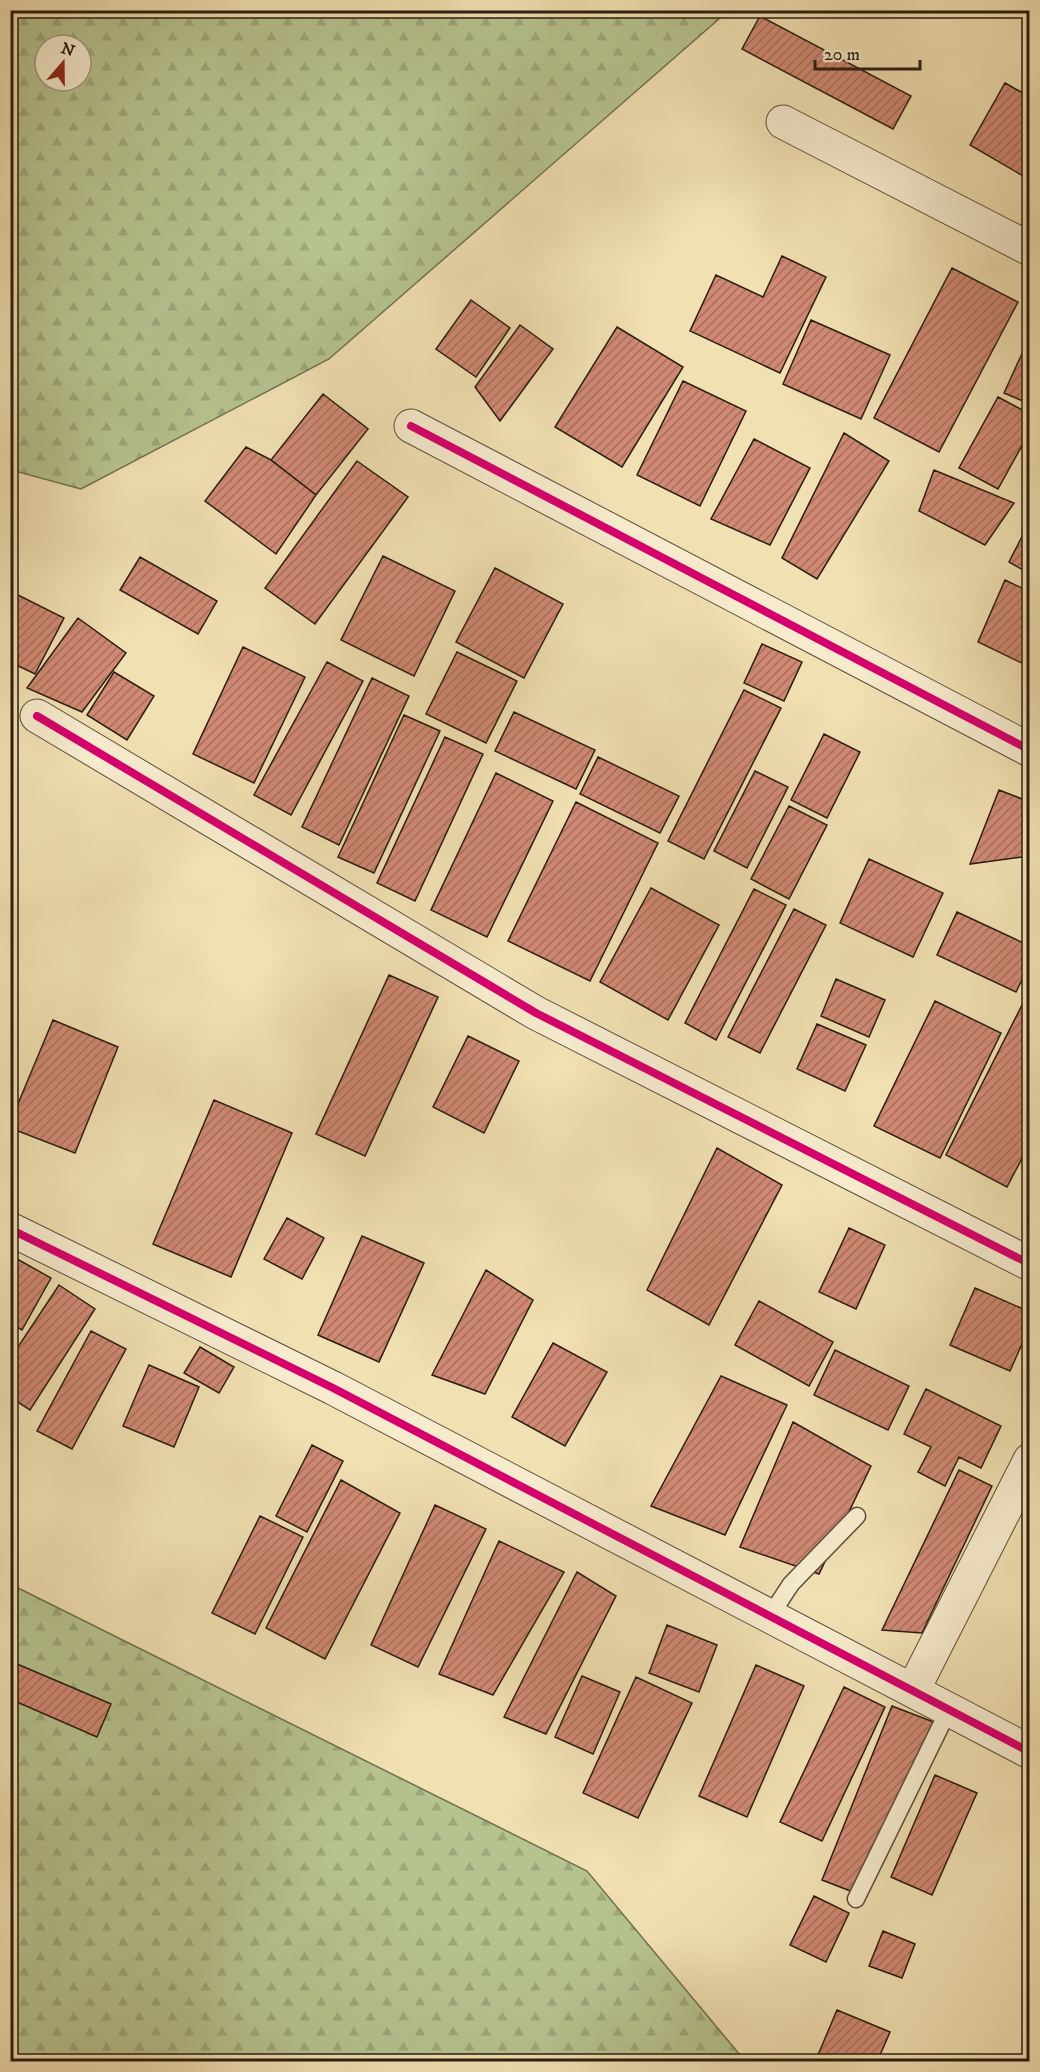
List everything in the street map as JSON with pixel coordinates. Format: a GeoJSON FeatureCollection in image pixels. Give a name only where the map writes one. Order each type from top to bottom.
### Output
{"type":"FeatureCollection","features":[{"type":"Feature","properties":{"kind":"street"},"geometry":{"type":"LineString","coordinates":[[783,122],[1029,249]]}},
{"type":"Feature","properties":{"kind":"street"},"geometry":{"type":"LineString","coordinates":[[411,426],[1029,750]]}},
{"type":"Feature","properties":{"kind":"street"},"geometry":{"type":"LineString","coordinates":[[37,716],[536,1013],[1029,1264]]}},
{"type":"Feature","properties":{"kind":"street"},"geometry":{"type":"LineString","coordinates":[[10,1229],[333,1388],[1029,1752]]}},
{"type":"Feature","properties":{"kind":"street"},"geometry":{"type":"LineString","coordinates":[[913,1690],[1029,1460]]}},
{"type":"Feature","properties":{"kind":"lane"},"geometry":{"type":"LineString","coordinates":[[770,1616],[791,1584],[857,1516]]}},
{"type":"Feature","properties":{"kind":"lane"},"geometry":{"type":"LineString","coordinates":[[856,1899],[949,1709]]}},
{"type":"Feature","properties":{"kind":"green space"},"geometry":{"type":"Polygon","coordinates":[[[11,10],[728,11],[329,359],[81,489],[11,470],[11,10]]]}},
{"type":"Feature","properties":{"kind":"green space"},"geometry":{"type":"Polygon","coordinates":[[[10,1584],[587,1871],[745,2061],[11,2061],[10,1584]]]}},
{"type":"Feature","properties":{"kind":"building"},"geometry":{"type":"Polygon","coordinates":[[[760,16],[911,96],[893,129],[742,49],[760,16]]]}},
{"type":"Feature","properties":{"kind":"building"},"geometry":{"type":"Polygon","coordinates":[[[1005,83],[1030,97],[1030,180],[970,145],[1005,83]]]}},
{"type":"Feature","properties":{"kind":"building"},"geometry":{"type":"Polygon","coordinates":[[[782,256],[826,277],[780,373],[690,331],[716,275],[763,297],[782,256]]]}},
{"type":"Feature","properties":{"kind":"building"},"geometry":{"type":"Polygon","coordinates":[[[952,268],[1018,302],[939,452],[874,418],[952,268]]]}},
{"type":"Feature","properties":{"kind":"building"},"geometry":{"type":"Polygon","coordinates":[[[471,300],[510,328],[476,377],[436,349],[471,300]]]}},
{"type":"Feature","properties":{"kind":"building"},"geometry":{"type":"Polygon","coordinates":[[[811,320],[890,355],[861,419],[783,384],[811,320]]]}},
{"type":"Feature","properties":{"kind":"building"},"geometry":{"type":"Polygon","coordinates":[[[520,325],[553,349],[500,421],[475,387],[520,325]]]}},
{"type":"Feature","properties":{"kind":"building"},"geometry":{"type":"Polygon","coordinates":[[[617,327],[683,367],[622,467],[555,427],[617,327]]]}},
{"type":"Feature","properties":{"kind":"building"},"geometry":{"type":"Polygon","coordinates":[[[1030,336],[1030,404],[1004,393],[1030,336]]]}},
{"type":"Feature","properties":{"kind":"building"},"geometry":{"type":"Polygon","coordinates":[[[683,381],[746,411],[700,506],[637,475],[683,381]]]}},
{"type":"Feature","properties":{"kind":"building"},"geometry":{"type":"Polygon","coordinates":[[[323,394],[368,429],[316,495],[271,460],[323,394]]]}},
{"type":"Feature","properties":{"kind":"building"},"geometry":{"type":"Polygon","coordinates":[[[998,397],[1030,414],[1030,431],[998,489],[959,468],[998,397]]]}},
{"type":"Feature","properties":{"kind":"building"},"geometry":{"type":"Polygon","coordinates":[[[844,433],[889,461],[817,579],[782,558],[844,433]]]}},
{"type":"Feature","properties":{"kind":"building"},"geometry":{"type":"Polygon","coordinates":[[[754,439],[810,468],[770,545],[711,519],[754,439]]]}},
{"type":"Feature","properties":{"kind":"building"},"geometry":{"type":"Polygon","coordinates":[[[246,447],[271,460],[316,495],[276,554],[205,501],[246,447]]]}},
{"type":"Feature","properties":{"kind":"building"},"geometry":{"type":"Polygon","coordinates":[[[357,461],[408,497],[315,624],[265,588],[357,461]]]}},
{"type":"Feature","properties":{"kind":"building"},"geometry":{"type":"Polygon","coordinates":[[[934,470],[1014,503],[985,545],[919,511],[934,470]]]}},
{"type":"Feature","properties":{"kind":"building"},"geometry":{"type":"Polygon","coordinates":[[[1030,521],[1030,574],[1009,562],[1030,521]]]}},
{"type":"Feature","properties":{"kind":"building"},"geometry":{"type":"Polygon","coordinates":[[[383,556],[455,591],[414,676],[341,640],[383,556]]]}},
{"type":"Feature","properties":{"kind":"building"},"geometry":{"type":"Polygon","coordinates":[[[140,557],[217,601],[198,634],[120,590],[140,557]]]}},
{"type":"Feature","properties":{"kind":"building"},"geometry":{"type":"Polygon","coordinates":[[[495,568],[563,604],[524,678],[456,642],[495,568]]]}},
{"type":"Feature","properties":{"kind":"building"},"geometry":{"type":"Polygon","coordinates":[[[1005,580],[1030,592],[1030,667],[978,642],[1005,580]]]}},
{"type":"Feature","properties":{"kind":"building"},"geometry":{"type":"Polygon","coordinates":[[[10,591],[64,618],[35,674],[10,662],[10,591]]]}},
{"type":"Feature","properties":{"kind":"building"},"geometry":{"type":"Polygon","coordinates":[[[78,618],[126,653],[82,712],[27,688],[78,618]]]}},
{"type":"Feature","properties":{"kind":"building"},"geometry":{"type":"Polygon","coordinates":[[[762,644],[802,662],[784,701],[744,683],[762,644]]]}},
{"type":"Feature","properties":{"kind":"building"},"geometry":{"type":"Polygon","coordinates":[[[243,647],[305,677],[254,783],[193,754],[243,647]]]}},
{"type":"Feature","properties":{"kind":"building"},"geometry":{"type":"Polygon","coordinates":[[[457,652],[517,681],[486,743],[426,714],[457,652]]]}},
{"type":"Feature","properties":{"kind":"building"},"geometry":{"type":"Polygon","coordinates":[[[327,662],[363,681],[291,815],[254,795],[327,662]]]}},
{"type":"Feature","properties":{"kind":"building"},"geometry":{"type":"Polygon","coordinates":[[[114,672],[154,696],[127,740],[87,715],[114,672]]]}},
{"type":"Feature","properties":{"kind":"building"},"geometry":{"type":"Polygon","coordinates":[[[372,678],[409,696],[339,845],[302,827],[372,678]]]}},
{"type":"Feature","properties":{"kind":"building"},"geometry":{"type":"Polygon","coordinates":[[[744,690],[781,708],[704,859],[668,841],[744,690]]]}},
{"type":"Feature","properties":{"kind":"building"},"geometry":{"type":"Polygon","coordinates":[[[514,712],[595,750],[576,789],[495,751],[514,712]]]}},
{"type":"Feature","properties":{"kind":"building"},"geometry":{"type":"Polygon","coordinates":[[[404,715],[440,731],[374,873],[338,857],[404,715]]]}},
{"type":"Feature","properties":{"kind":"building"},"geometry":{"type":"Polygon","coordinates":[[[824,734],[860,752],[827,818],[791,800],[824,734]]]}},
{"type":"Feature","properties":{"kind":"building"},"geometry":{"type":"Polygon","coordinates":[[[445,737],[483,754],[415,901],[377,883],[445,737]]]}},
{"type":"Feature","properties":{"kind":"building"},"geometry":{"type":"Polygon","coordinates":[[[598,757],[679,796],[660,833],[580,794],[598,757]]]}},
{"type":"Feature","properties":{"kind":"building"},"geometry":{"type":"Polygon","coordinates":[[[755,771],[788,787],[747,868],[714,851],[755,771]]]}},
{"type":"Feature","properties":{"kind":"building"},"geometry":{"type":"Polygon","coordinates":[[[496,773],[553,801],[487,937],[431,910],[496,773]]]}},
{"type":"Feature","properties":{"kind":"building"},"geometry":{"type":"Polygon","coordinates":[[[999,790],[1030,802],[1030,856],[970,864],[999,790]]]}},
{"type":"Feature","properties":{"kind":"building"},"geometry":{"type":"Polygon","coordinates":[[[576,802],[658,843],[590,981],[508,941],[576,802]]]}},
{"type":"Feature","properties":{"kind":"building"},"geometry":{"type":"Polygon","coordinates":[[[789,806],[827,825],[789,899],[751,879],[789,806]]]}},
{"type":"Feature","properties":{"kind":"building"},"geometry":{"type":"Polygon","coordinates":[[[869,859],[943,893],[913,957],[840,923],[869,859]]]}},
{"type":"Feature","properties":{"kind":"building"},"geometry":{"type":"Polygon","coordinates":[[[651,888],[719,925],[668,1020],[600,982],[651,888]]]}},
{"type":"Feature","properties":{"kind":"building"},"geometry":{"type":"Polygon","coordinates":[[[754,889],[786,905],[716,1040],[685,1023],[754,889]]]}},
{"type":"Feature","properties":{"kind":"building"},"geometry":{"type":"Polygon","coordinates":[[[794,909],[826,925],[760,1053],[728,1037],[794,909]]]}},
{"type":"Feature","properties":{"kind":"building"},"geometry":{"type":"Polygon","coordinates":[[[957,912],[1030,946],[1030,963],[1016,992],[937,955],[957,912]]]}},
{"type":"Feature","properties":{"kind":"building"},"geometry":{"type":"Polygon","coordinates":[[[389,975],[438,997],[365,1156],[316,1134],[389,975]]]}},
{"type":"Feature","properties":{"kind":"building"},"geometry":{"type":"Polygon","coordinates":[[[836,979],[885,1000],[869,1037],[821,1016],[836,979]]]}},
{"type":"Feature","properties":{"kind":"building"},"geometry":{"type":"Polygon","coordinates":[[[935,1001],[1001,1033],[940,1158],[874,1126],[935,1001]]]}},
{"type":"Feature","properties":{"kind":"building"},"geometry":{"type":"Polygon","coordinates":[[[1022,1005],[1030,1008],[1030,1143],[1007,1187],[946,1155],[1022,1005]]]}},
{"type":"Feature","properties":{"kind":"building"},"geometry":{"type":"Polygon","coordinates":[[[53,1020],[118,1047],[75,1153],[10,1128],[10,1123],[53,1020]]]}},
{"type":"Feature","properties":{"kind":"building"},"geometry":{"type":"Polygon","coordinates":[[[817,1024],[866,1045],[845,1091],[797,1069],[817,1024]]]}},
{"type":"Feature","properties":{"kind":"building"},"geometry":{"type":"Polygon","coordinates":[[[468,1036],[519,1061],[484,1133],[433,1107],[468,1036]]]}},
{"type":"Feature","properties":{"kind":"building"},"geometry":{"type":"Polygon","coordinates":[[[214,1100],[292,1133],[231,1277],[153,1244],[214,1100]]]}},
{"type":"Feature","properties":{"kind":"building"},"geometry":{"type":"Polygon","coordinates":[[[717,1148],[782,1185],[709,1325],[647,1290],[717,1148]]]}},
{"type":"Feature","properties":{"kind":"building"},"geometry":{"type":"Polygon","coordinates":[[[287,1218],[324,1238],[302,1279],[264,1259],[287,1218]]]}},
{"type":"Feature","properties":{"kind":"building"},"geometry":{"type":"Polygon","coordinates":[[[849,1228],[885,1245],[856,1309],[819,1292],[849,1228]]]}},
{"type":"Feature","properties":{"kind":"building"},"geometry":{"type":"Polygon","coordinates":[[[362,1236],[424,1263],[379,1362],[318,1335],[362,1236]]]}},
{"type":"Feature","properties":{"kind":"building"},"geometry":{"type":"Polygon","coordinates":[[[10,1255],[51,1278],[22,1330],[10,1323],[10,1255]]]}},
{"type":"Feature","properties":{"kind":"building"},"geometry":{"type":"Polygon","coordinates":[[[486,1270],[533,1300],[485,1394],[432,1375],[486,1270]]]}},
{"type":"Feature","properties":{"kind":"building"},"geometry":{"type":"Polygon","coordinates":[[[59,1285],[95,1309],[30,1410],[10,1397],[10,1359],[59,1285]]]}},
{"type":"Feature","properties":{"kind":"building"},"geometry":{"type":"Polygon","coordinates":[[[975,1288],[1030,1312],[1030,1326],[1010,1371],[950,1345],[975,1288]]]}},
{"type":"Feature","properties":{"kind":"building"},"geometry":{"type":"Polygon","coordinates":[[[759,1301],[833,1342],[809,1386],[735,1345],[759,1301]]]}},
{"type":"Feature","properties":{"kind":"building"},"geometry":{"type":"Polygon","coordinates":[[[91,1331],[126,1349],[72,1449],[37,1431],[91,1331]]]}},
{"type":"Feature","properties":{"kind":"building"},"geometry":{"type":"Polygon","coordinates":[[[553,1343],[607,1372],[565,1446],[512,1417],[553,1343]]]}},
{"type":"Feature","properties":{"kind":"building"},"geometry":{"type":"Polygon","coordinates":[[[200,1347],[234,1367],[219,1393],[184,1373],[200,1347]]]}},
{"type":"Feature","properties":{"kind":"building"},"geometry":{"type":"Polygon","coordinates":[[[835,1350],[909,1386],[888,1430],[814,1395],[835,1350]]]}},
{"type":"Feature","properties":{"kind":"building"},"geometry":{"type":"Polygon","coordinates":[[[149,1365],[199,1387],[174,1447],[123,1426],[149,1365]]]}},
{"type":"Feature","properties":{"kind":"building"},"geometry":{"type":"Polygon","coordinates":[[[721,1376],[787,1405],[725,1535],[651,1506],[721,1376]]]}},
{"type":"Feature","properties":{"kind":"building"},"geometry":{"type":"Polygon","coordinates":[[[926,1389],[1001,1426],[981,1468],[959,1457],[945,1486],[918,1472],[931,1447],[904,1434],[926,1389]]]}},
{"type":"Feature","properties":{"kind":"building"},"geometry":{"type":"Polygon","coordinates":[[[793,1422],[871,1466],[819,1574],[740,1547],[793,1422]]]}},
{"type":"Feature","properties":{"kind":"building"},"geometry":{"type":"Polygon","coordinates":[[[312,1445],[343,1461],[307,1532],[276,1516],[312,1445]]]}},
{"type":"Feature","properties":{"kind":"building"},"geometry":{"type":"Polygon","coordinates":[[[959,1470],[992,1486],[922,1633],[882,1630],[959,1470]]]}},
{"type":"Feature","properties":{"kind":"building"},"geometry":{"type":"Polygon","coordinates":[[[341,1480],[400,1513],[325,1659],[266,1628],[341,1480]]]}},
{"type":"Feature","properties":{"kind":"building"},"geometry":{"type":"Polygon","coordinates":[[[435,1505],[486,1529],[418,1667],[371,1645],[435,1505]]]}},
{"type":"Feature","properties":{"kind":"building"},"geometry":{"type":"Polygon","coordinates":[[[260,1516],[303,1537],[255,1634],[212,1613],[260,1516]]]}},
{"type":"Feature","properties":{"kind":"building"},"geometry":{"type":"Polygon","coordinates":[[[499,1541],[564,1572],[493,1695],[439,1674],[499,1541]]]}},
{"type":"Feature","properties":{"kind":"building"},"geometry":{"type":"Polygon","coordinates":[[[577,1572],[616,1596],[546,1734],[504,1717],[577,1572]]]}},
{"type":"Feature","properties":{"kind":"building"},"geometry":{"type":"Polygon","coordinates":[[[667,1625],[717,1645],[699,1692],[649,1673],[667,1625]]]}},
{"type":"Feature","properties":{"kind":"building"},"geometry":{"type":"Polygon","coordinates":[[[10,1661],[111,1704],[97,1737],[10,1699],[10,1661]]]}},
{"type":"Feature","properties":{"kind":"building"},"geometry":{"type":"Polygon","coordinates":[[[756,1665],[804,1686],[747,1817],[699,1796],[756,1665]]]}},
{"type":"Feature","properties":{"kind":"building"},"geometry":{"type":"Polygon","coordinates":[[[582,1676],[620,1692],[593,1754],[555,1737],[582,1676]]]}},
{"type":"Feature","properties":{"kind":"building"},"geometry":{"type":"Polygon","coordinates":[[[636,1677],[692,1703],[638,1818],[583,1793],[636,1677]]]}},
{"type":"Feature","properties":{"kind":"building"},"geometry":{"type":"Polygon","coordinates":[[[844,1687],[885,1707],[822,1841],[780,1822],[844,1687]]]}},
{"type":"Feature","properties":{"kind":"building"},"geometry":{"type":"Polygon","coordinates":[[[892,1706],[936,1723],[866,1897],[822,1880],[892,1706]]]}},
{"type":"Feature","properties":{"kind":"building"},"geometry":{"type":"Polygon","coordinates":[[[935,1775],[977,1793],[932,1895],[891,1877],[935,1775]]]}},
{"type":"Feature","properties":{"kind":"building"},"geometry":{"type":"Polygon","coordinates":[[[814,1896],[849,1913],[826,1962],[790,1945],[814,1896]]]}},
{"type":"Feature","properties":{"kind":"building"},"geometry":{"type":"Polygon","coordinates":[[[883,1931],[915,1944],[902,1978],[869,1966],[883,1931]]]}},
{"type":"Feature","properties":{"kind":"building"},"geometry":{"type":"Polygon","coordinates":[[[837,2010],[890,2032],[877,2062],[815,2062],[837,2010]]]}},
{"type":"Feature","properties":{"kind":"cycle path"},"geometry":{"type":"LineString","coordinates":[[411,426],[1030,750]]}},
{"type":"Feature","properties":{"kind":"cycle path"},"geometry":{"type":"LineString","coordinates":[[37,716],[536,1013],[1030,1264]]}},
{"type":"Feature","properties":{"kind":"cycle path"},"geometry":{"type":"LineString","coordinates":[[10,1229],[333,1388],[1030,1752]]}}]}
